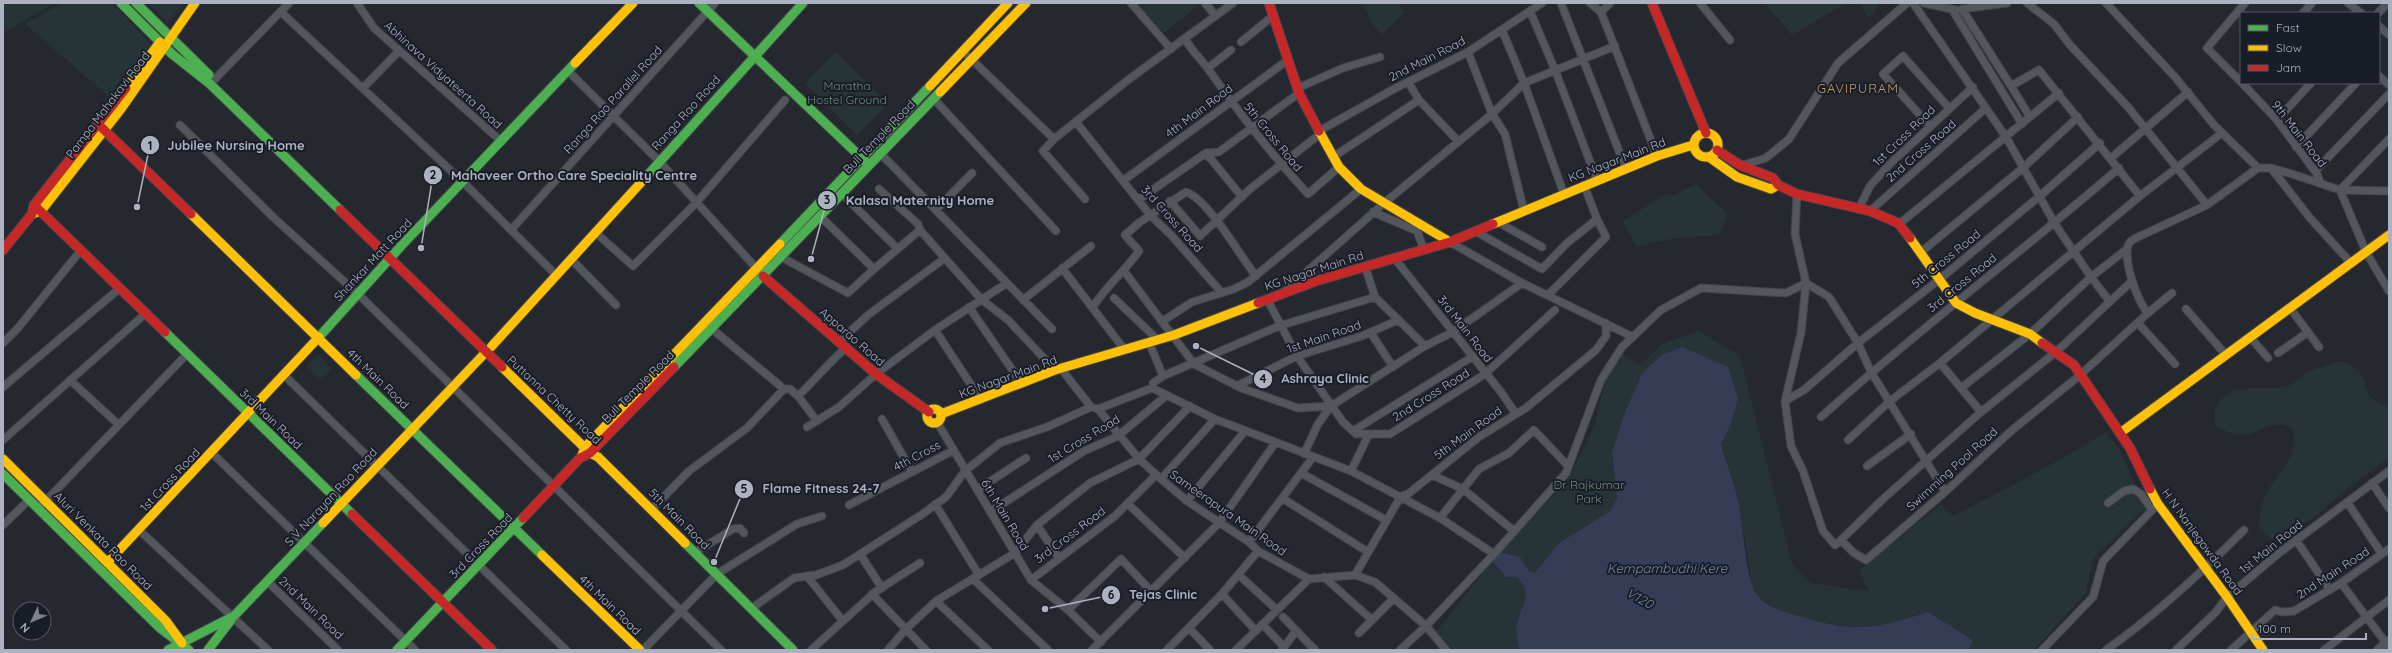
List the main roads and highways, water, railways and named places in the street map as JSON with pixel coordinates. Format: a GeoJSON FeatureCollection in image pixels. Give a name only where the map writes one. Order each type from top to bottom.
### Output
{"type":"FeatureCollection","features":[{"type":"Feature","properties":{"kind":"water","name":"Kempambudhi Kere"},"geometry":{"type":"Polygon","coordinates":[[[1683,347],[1728,367],[1738,398],[1730,426],[1721,444],[1738,499],[1750,578],[1761,600],[1770,606],[1786,612],[1816,621],[1848,627],[1877,626],[1928,612],[1973,640],[1968,650],[1519,650],[1516,627],[1525,600],[1525,590],[1517,577],[1506,577],[1492,561],[1500,552],[1520,557],[1529,571],[1535,573],[1559,543],[1609,512],[1617,499],[1612,453],[1623,417],[1642,373],[1663,354],[1683,347]]]}},
{"type":"Feature","properties":{"kind":"place","name":"Jubilee Nursing Home"},"geometry":{"type":"Point","coordinates":[137,207]}},
{"type":"Feature","properties":{"kind":"place","name":"Mahaveer Ortho Care Speciality Centre"},"geometry":{"type":"Point","coordinates":[421,248]}},
{"type":"Feature","properties":{"kind":"place","name":"Kalasa Maternity Home"},"geometry":{"type":"Point","coordinates":[811,259]}},
{"type":"Feature","properties":{"kind":"place","name":"Ashraya Clinic"},"geometry":{"type":"Point","coordinates":[1196,346]}},
{"type":"Feature","properties":{"kind":"place","name":"Flame Fitness 24-7"},"geometry":{"type":"Point","coordinates":[714,562]}},
{"type":"Feature","properties":{"kind":"place","name":"Tejas Clinic"},"geometry":{"type":"Point","coordinates":[1045,609]}},
{"type":"Feature","properties":{"kind":"district","name":"GAVIPURAM"},"geometry":{"type":"Point","coordinates":[1858,88]}},
{"type":"Feature","properties":{"kind":"park label","name":"Maratha Hostel Ground"},"geometry":{"type":"Point","coordinates":[847,93]}},
{"type":"Feature","properties":{"kind":"park label","name":"Dr Rajkumar Park"},"geometry":{"type":"Point","coordinates":[1589,492]}},
{"type":"Feature","properties":{"kind":"water label","name":"V120"},"geometry":{"type":"Point","coordinates":[1640,598]}}]}
